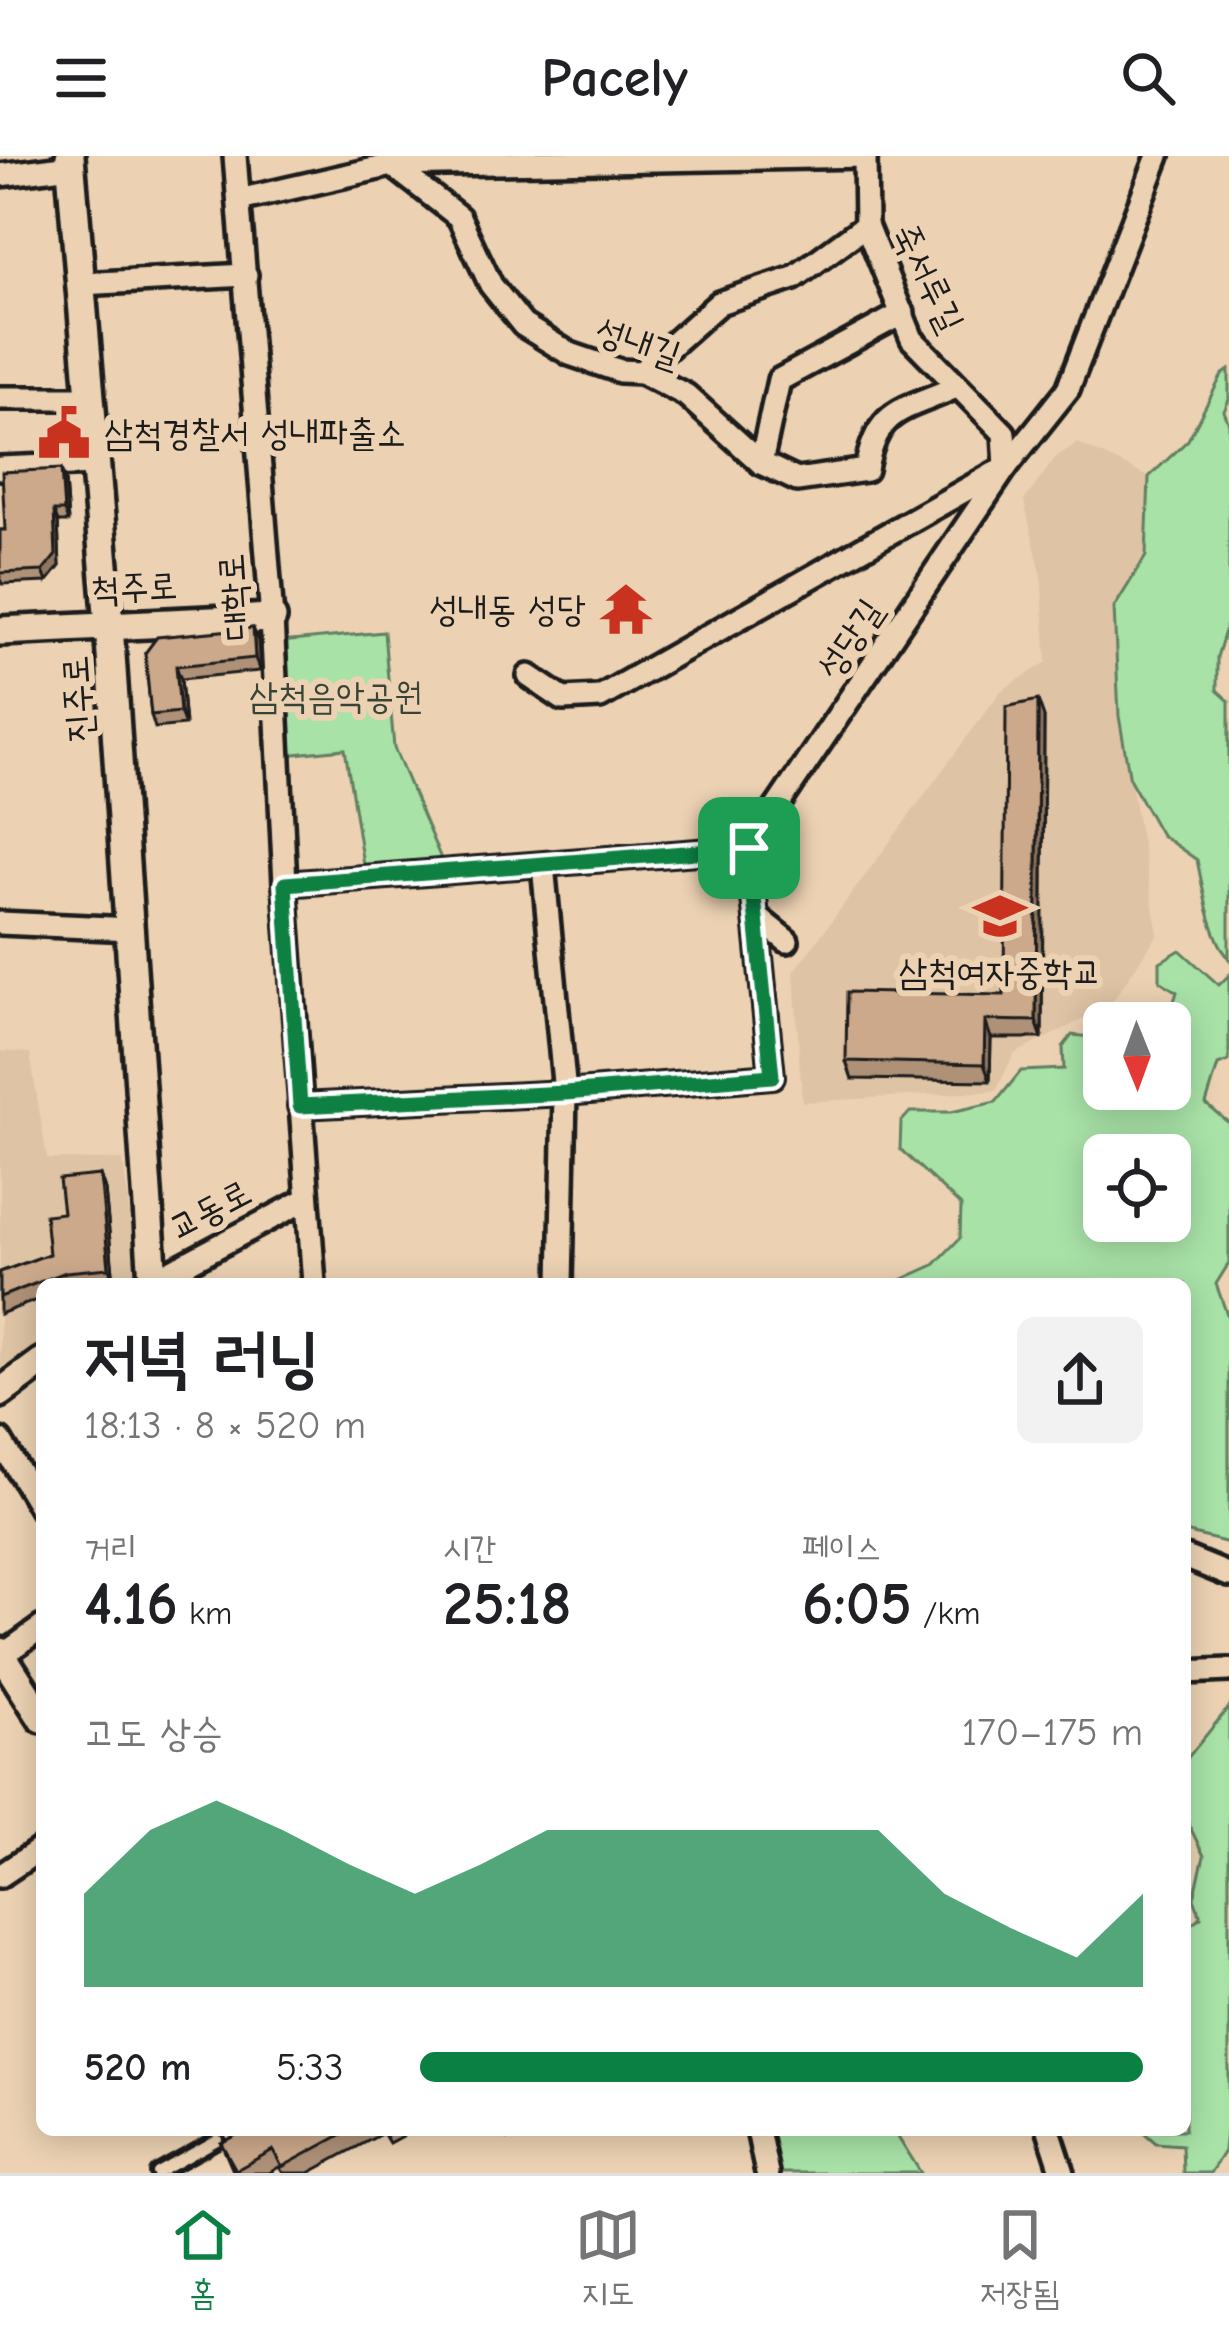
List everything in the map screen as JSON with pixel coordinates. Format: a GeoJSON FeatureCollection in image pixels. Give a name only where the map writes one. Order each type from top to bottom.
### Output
{"type":"FeatureCollection","features":[{"type":"Feature","properties":{"kind":"street","name":"대학로"},"geometry":{"type":"LineString","coordinates":[[235,156],[272,618],[285,884],[313,1278]]}},
{"type":"Feature","properties":{"kind":"street","name":"성당길"},"geometry":{"type":"LineString","coordinates":[[749,848],[1006,467],[1068,389],[1158,156]]}},
{"type":"Feature","properties":{"kind":"street","name":"죽서루길"},"geometry":{"type":"LineString","coordinates":[[239,200],[392,160],[865,157],[866,225],[912,339],[1004,433],[1006,467]]}},
{"type":"Feature","properties":{"kind":"street","name":"성내길"},"geometry":{"type":"LineString","coordinates":[[392,160],[459,217],[491,285],[523,325],[570,354],[620,371],[641,372],[686,395],[761,463],[797,480],[866,470],[872,438],[886,417],[956,387]]}},
{"type":"Feature","properties":{"kind":"street"},"geometry":{"type":"LineString","coordinates":[[0,175],[70,161]]}},
{"type":"Feature","properties":{"kind":"street","name":"진주로"},"geometry":{"type":"LineString","coordinates":[[70,161],[131,929],[151,1278]]}},
{"type":"Feature","properties":{"kind":"street"},"geometry":{"type":"LineString","coordinates":[[641,372],[719,303],[794,278],[866,225]]}},
{"type":"Feature","properties":{"kind":"street"},"geometry":{"type":"LineString","coordinates":[[82,284],[246,275]]}},
{"type":"Feature","properties":{"kind":"street"},"geometry":{"type":"LineString","coordinates":[[761,463],[779,380],[903,313]]}},
{"type":"Feature","properties":{"kind":"street"},"geometry":{"type":"LineString","coordinates":[[0,398],[91,398]]}},
{"type":"Feature","properties":{"kind":"street"},"geometry":{"type":"LineString","coordinates":[[0,468],[97,464]]}},
{"type":"Feature","properties":{"kind":"street"},"geometry":{"type":"LineString","coordinates":[[529,676],[562,699],[600,697],[1006,467]]}},
{"type":"Feature","properties":{"kind":"street","name":"척주로"},"geometry":{"type":"LineString","coordinates":[[0,632],[272,618]]}},
{"type":"Feature","properties":{"kind":"street"},"geometry":{"type":"LineString","coordinates":[[285,884],[749,848],[772,1076],[565,1093],[300,1106]]}},
{"type":"Feature","properties":{"kind":"street"},"geometry":{"type":"LineString","coordinates":[[543,865],[565,1093],[561,1278]]}},
{"type":"Feature","properties":{"kind":"street"},"geometry":{"type":"LineString","coordinates":[[756,916],[787,941]]}},
{"type":"Feature","properties":{"kind":"street"},"geometry":{"type":"LineString","coordinates":[[0,923],[131,929]]}},
{"type":"Feature","properties":{"kind":"street","name":"교동로"},"geometry":{"type":"LineString","coordinates":[[159,1278],[305,1200]]}},
{"type":"Feature","properties":{"kind":"street"},"geometry":{"type":"LineString","coordinates":[[0,1393],[36,1366]]}},
{"type":"Feature","properties":{"kind":"street"},"geometry":{"type":"LineString","coordinates":[[0,1440],[36,1500]]}},
{"type":"Feature","properties":{"kind":"street"},"geometry":{"type":"LineString","coordinates":[[1191,1559],[1229,1575]]}},
{"type":"Feature","properties":{"kind":"street"},"geometry":{"type":"LineString","coordinates":[[36,1631],[1,1655],[36,1709]]}},
{"type":"Feature","properties":{"kind":"street"},"geometry":{"type":"LineString","coordinates":[[1191,1672],[1229,1670]]}},
{"type":"Feature","properties":{"kind":"street"},"geometry":{"type":"LineString","coordinates":[[0,1876],[36,1852]]}},
{"type":"Feature","properties":{"kind":"street"},"geometry":{"type":"LineString","coordinates":[[759,2136],[767,2173]]}},
{"type":"Feature","properties":{"kind":"street"},"geometry":{"type":"LineString","coordinates":[[1051,2136],[1063,2173]]}},
{"type":"Feature","properties":{"kind":"lane"},"geometry":{"type":"LineString","coordinates":[[158,2173],[217,2140]]}},
{"type":"Feature","properties":{"kind":"shaded area"},"geometry":{"type":"Polygon","coordinates":[[[1077,443],[1149,477],[1146,556],[1114,608],[1119,716],[1158,934],[1112,1002],[1083,1002],[1083,1019],[1014,1054],[996,1091],[802,1102],[794,972],[1001,691],[1047,662],[1041,573],[1024,501],[1056,457],[1077,443]]]}},
{"type":"Feature","properties":{"kind":"shaded area"},"geometry":{"type":"Polygon","coordinates":[[[0,1051],[30,1053],[47,1159],[123,1160],[137,1277],[36,1278],[36,1351],[0,1378],[0,1051]]]}},
{"type":"Feature","properties":{"kind":"green space"},"geometry":{"type":"Polygon","coordinates":[[[1229,370],[1229,400],[1224,411],[1229,424],[1229,618],[1217,657],[1217,690],[1229,701],[1229,959],[1212,925],[1197,860],[1161,835],[1130,780],[1119,716],[1114,608],[1146,556],[1149,477],[1188,440],[1229,370]]]}},
{"type":"Feature","properties":{"kind":"green space","name":"삼척음악공원"},"geometry":{"type":"Polygon","coordinates":[[[384,632],[394,748],[444,866],[364,871],[345,749],[284,755],[280,642],[384,632]]]}},
{"type":"Feature","properties":{"kind":"green space"},"geometry":{"type":"Polygon","coordinates":[[[1180,950],[1219,985],[1229,975],[1229,1061],[1218,1065],[1206,1104],[1229,1123],[1229,1263],[1216,1284],[1229,1320],[1229,1543],[1191,1534],[1191,1278],[905,1278],[934,1265],[960,1238],[961,1206],[900,1149],[901,1122],[910,1112],[951,1112],[996,1102],[1021,1071],[1064,1069],[1063,1047],[1072,1035],[1083,1036],[1083,1110],[1191,1110],[1191,1002],[1174,1002],[1177,992],[1160,981],[1160,962],[1180,950]]]}},
{"type":"Feature","properties":{"kind":"green space"},"geometry":{"type":"Polygon","coordinates":[[[1229,1707],[1229,2101],[1224,2151],[1210,2173],[1183,2173],[1182,2145],[1156,2143],[1148,2136],[1191,2136],[1191,1924],[1201,1917],[1194,1898],[1204,1856],[1191,1829],[1191,1754],[1229,1707]]]}},
{"type":"Feature","properties":{"kind":"green space"},"geometry":{"type":"Polygon","coordinates":[[[767,2136],[898,2136],[921,2173],[772,2173],[767,2136]]]}},
{"type":"Feature","properties":{"kind":"building"},"geometry":{"type":"Polygon","coordinates":[[[61,469],[64,511],[54,511],[56,555],[43,571],[0,573],[0,530],[5,530],[2,472],[61,469]]]}},
{"type":"Feature","properties":{"kind":"building"},"geometry":{"type":"Polygon","coordinates":[[[253,628],[255,658],[176,666],[180,712],[151,715],[145,653],[157,637],[253,628]]]}},
{"type":"Feature","properties":{"kind":"building"},"geometry":{"type":"Polygon","coordinates":[[[1038,700],[1036,1021],[985,1020],[984,1064],[846,1061],[847,992],[1004,995],[1006,707],[1038,700]]]}},
{"type":"Feature","properties":{"kind":"building"},"geometry":{"type":"Polygon","coordinates":[[[100,1175],[109,1268],[36,1278],[36,1283],[0,1297],[0,1272],[49,1254],[45,1215],[63,1213],[59,1179],[100,1175]]]}},
{"type":"Feature","properties":{"kind":"building"},"geometry":{"type":"Polygon","coordinates":[[[234,2136],[339,2136],[282,2167],[273,2150],[236,2170],[221,2143],[234,2136]]]}},
{"type":"Feature","properties":{"kind":"place","name":"삼척경찰서 성내파출소"},"geometry":{"type":"Point","coordinates":[64,433]}},
{"type":"Feature","properties":{"kind":"place","name":"성내동 성당"},"geometry":{"type":"Point","coordinates":[626,609]}},
{"type":"Feature","properties":{"kind":"place","name":"삼척여자중학교"},"geometry":{"type":"Point","coordinates":[1000,916]}},
{"type":"Feature","properties":{"kind":"route"},"geometry":{"type":"LineString","coordinates":[[749,848],[772,1076],[565,1093],[300,1106],[285,884],[749,848]]}}]}
